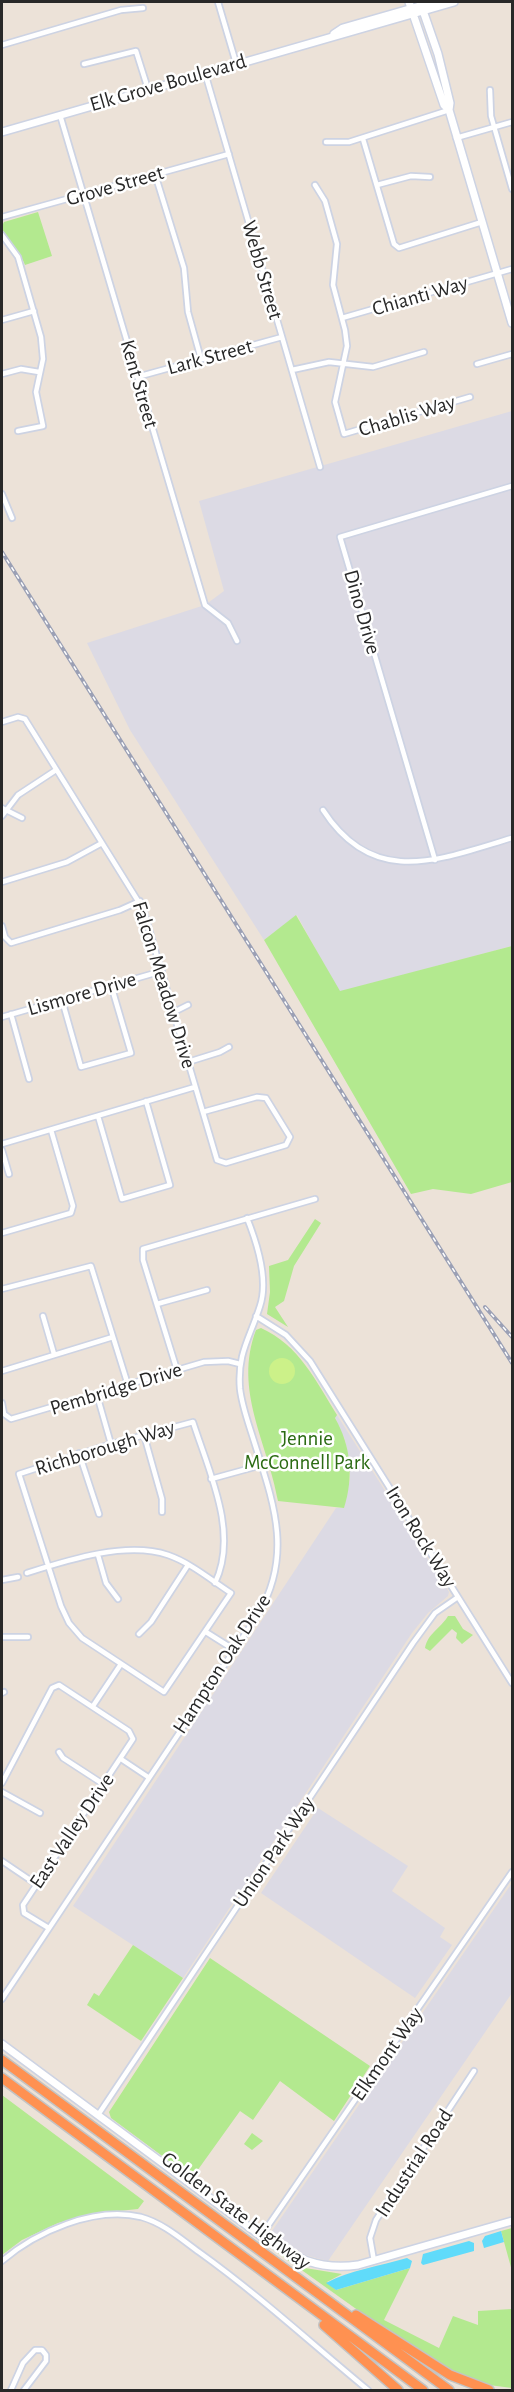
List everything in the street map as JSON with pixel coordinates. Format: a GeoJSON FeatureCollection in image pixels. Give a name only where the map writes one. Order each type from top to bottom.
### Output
{"type":"FeatureCollection","features":[{"type":"Feature","properties":{"kind":"highway","name":"Golden State Highway"},"geometry":{"type":"LineString","coordinates":[[2,2060],[449,2391]]}},
{"type":"Feature","properties":{"kind":"highway","name":"Golden State Highway"},"geometry":{"type":"LineString","coordinates":[[2,2078],[423,2391]]}},
{"type":"Feature","properties":{"kind":"highway"},"geometry":{"type":"LineString","coordinates":[[290,2274],[450,2375],[489,2391]]}},
{"type":"Feature","properties":{"kind":"highway"},"geometry":{"type":"LineString","coordinates":[[307,2305],[317,2318],[398,2391]]}},
{"type":"Feature","properties":{"kind":"main road","name":"Elk Grove Boulevard"},"geometry":{"type":"LineString","coordinates":[[421,6],[434,2]]}},
{"type":"Feature","properties":{"kind":"main road","name":"Elk Grove Boulevard"},"geometry":{"type":"LineString","coordinates":[[2,132],[334,34],[343,28],[411,8],[454,2]]}},
{"type":"Feature","properties":{"kind":"main road"},"geometry":{"type":"LineString","coordinates":[[421,6],[438,54],[456,138],[513,323]]}},
{"type":"Feature","properties":{"kind":"main road"},"geometry":{"type":"LineString","coordinates":[[411,8],[444,105],[449,110]]}},
{"type":"Feature","properties":{"kind":"main road"},"geometry":{"type":"LineString","coordinates":[[2,2044],[261,2236],[286,2253],[314,2264],[347,2267],[513,2221]]}},
{"type":"Feature","properties":{"kind":"street"},"geometry":{"type":"LineString","coordinates":[[218,2],[236,63]]}},
{"type":"Feature","properties":{"kind":"street"},"geometry":{"type":"LineString","coordinates":[[2,45],[121,10],[143,8]]}},
{"type":"Feature","properties":{"kind":"street"},"geometry":{"type":"LineString","coordinates":[[84,64],[136,51],[148,89]]}},
{"type":"Feature","properties":{"kind":"street","name":"Webb Street"},"geometry":{"type":"LineString","coordinates":[[205,73],[320,466]]}},
{"type":"Feature","properties":{"kind":"street"},"geometry":{"type":"LineString","coordinates":[[490,90],[494,127],[513,189]]}},
{"type":"Feature","properties":{"kind":"street"},"geometry":{"type":"LineString","coordinates":[[326,142],[349,142],[363,139],[449,110]]}},
{"type":"Feature","properties":{"kind":"street","name":"Kent Street"},"geometry":{"type":"LineString","coordinates":[[60,115],[205,605],[228,623],[237,641]]}},
{"type":"Feature","properties":{"kind":"street"},"geometry":{"type":"LineString","coordinates":[[456,138],[513,122]]}},
{"type":"Feature","properties":{"kind":"street"},"geometry":{"type":"LineString","coordinates":[[363,139],[394,244],[399,248],[482,222]]}},
{"type":"Feature","properties":{"kind":"street","name":"Grove Street"},"geometry":{"type":"LineString","coordinates":[[2,218],[229,154]]}},
{"type":"Feature","properties":{"kind":"street"},"geometry":{"type":"LineString","coordinates":[[155,174],[184,268],[188,312],[201,359]]}},
{"type":"Feature","properties":{"kind":"street"},"geometry":{"type":"LineString","coordinates":[[377,185],[411,177],[430,177]]}},
{"type":"Feature","properties":{"kind":"street"},"geometry":{"type":"LineString","coordinates":[[315,185],[325,201],[338,244],[333,285],[347,340],[344,364]]}},
{"type":"Feature","properties":{"kind":"street"},"geometry":{"type":"LineString","coordinates":[[2,236],[18,257],[43,348],[36,392],[43,426],[18,432]]}},
{"type":"Feature","properties":{"kind":"street","name":"Chianti Way"},"geometry":{"type":"LineString","coordinates":[[342,318],[513,269]]}},
{"type":"Feature","properties":{"kind":"street"},"geometry":{"type":"LineString","coordinates":[[2,320],[34,311]]}},
{"type":"Feature","properties":{"kind":"street","name":"Lark Street"},"geometry":{"type":"LineString","coordinates":[[137,377],[282,337]]}},
{"type":"Feature","properties":{"kind":"street"},"geometry":{"type":"LineString","coordinates":[[292,370],[320,363],[373,367],[424,352]]}},
{"type":"Feature","properties":{"kind":"street"},"geometry":{"type":"LineString","coordinates":[[477,364],[513,354]]}},
{"type":"Feature","properties":{"kind":"street","name":"Chablis Way"},"geometry":{"type":"LineString","coordinates":[[344,364],[335,402],[344,434],[470,397]]}},
{"type":"Feature","properties":{"kind":"street"},"geometry":{"type":"LineString","coordinates":[[2,374],[21,369],[39,372]]}},
{"type":"Feature","properties":{"kind":"street","name":"Dino Drive"},"geometry":{"type":"LineString","coordinates":[[435,860],[340,537],[513,486]]}},
{"type":"Feature","properties":{"kind":"street"},"geometry":{"type":"LineString","coordinates":[[2,494],[12,518]]}},
{"type":"Feature","properties":{"kind":"street","name":"Falcon Meadow Drive"},"geometry":{"type":"LineString","coordinates":[[2,722],[18,717],[25,719],[140,901],[217,1160],[226,1163],[286,1145],[290,1137],[266,1098],[257,1097],[203,1112]]}},
{"type":"Feature","properties":{"kind":"street"},"geometry":{"type":"LineString","coordinates":[[2,816],[4,809],[18,795],[56,770]]}},
{"type":"Feature","properties":{"kind":"street"},"geometry":{"type":"LineString","coordinates":[[4,809],[22,818]]}},
{"type":"Feature","properties":{"kind":"street"},"geometry":{"type":"LineString","coordinates":[[322,810],[351,842],[370,853],[403,861],[435,860],[513,838]]}},
{"type":"Feature","properties":{"kind":"street"},"geometry":{"type":"LineString","coordinates":[[2,882],[67,862],[102,843]]}},
{"type":"Feature","properties":{"kind":"street"},"geometry":{"type":"LineString","coordinates":[[2,926],[5,937],[11,943],[120,910],[140,901]]}},
{"type":"Feature","properties":{"kind":"street","name":"Lismore Drive"},"geometry":{"type":"LineString","coordinates":[[2,1017],[162,971]]}},
{"type":"Feature","properties":{"kind":"street"},"geometry":{"type":"LineString","coordinates":[[62,999],[81,1067],[131,1053],[111,985]]}},
{"type":"Feature","properties":{"kind":"street"},"geometry":{"type":"LineString","coordinates":[[174,1011],[188,1005]]}},
{"type":"Feature","properties":{"kind":"street"},"geometry":{"type":"LineString","coordinates":[[11,1014],[29,1079]]}},
{"type":"Feature","properties":{"kind":"street"},"geometry":{"type":"LineString","coordinates":[[188,1062],[229,1047]]}},
{"type":"Feature","properties":{"kind":"street"},"geometry":{"type":"LineString","coordinates":[[2,1144],[195,1087]]}},
{"type":"Feature","properties":{"kind":"street"},"geometry":{"type":"LineString","coordinates":[[98,1116],[122,1199],[170,1185],[146,1101]]}},
{"type":"Feature","properties":{"kind":"street"},"geometry":{"type":"LineString","coordinates":[[2,1233],[70,1213],[74,1206],[51,1130]]}},
{"type":"Feature","properties":{"kind":"street"},"geometry":{"type":"LineString","coordinates":[[2,1150],[9,1174]]}},
{"type":"Feature","properties":{"kind":"street"},"geometry":{"type":"LineString","coordinates":[[177,1370],[142,1254],[143,1250],[315,1199]]}},
{"type":"Feature","properties":{"kind":"street","name":"Hampton Oak Drive"},"geometry":{"type":"LineString","coordinates":[[2,1999],[47,1927],[265,1601],[277,1565],[278,1527],[262,1465],[243,1407],[240,1364],[246,1339],[260,1307],[263,1277],[247,1218]]}},
{"type":"Feature","properties":{"kind":"street"},"geometry":{"type":"LineString","coordinates":[[2,1289],[91,1266],[128,1385]]}},
{"type":"Feature","properties":{"kind":"street"},"geometry":{"type":"LineString","coordinates":[[158,1305],[207,1290]]}},
{"type":"Feature","properties":{"kind":"street"},"geometry":{"type":"LineString","coordinates":[[43,1316],[54,1354]]}},
{"type":"Feature","properties":{"kind":"street","name":"Iron Rock Way"},"geometry":{"type":"LineString","coordinates":[[256,1316],[286,1335],[306,1354],[513,1683]]}},
{"type":"Feature","properties":{"kind":"street"},"geometry":{"type":"LineString","coordinates":[[2,1371],[112,1337]]}},
{"type":"Feature","properties":{"kind":"street","name":"Pembridge Drive"},"geometry":{"type":"LineString","coordinates":[[2,1403],[4,1413],[11,1419],[211,1361],[240,1364]]}},
{"type":"Feature","properties":{"kind":"street"},"geometry":{"type":"LineString","coordinates":[[97,1395],[111,1444]]}},
{"type":"Feature","properties":{"kind":"street","name":"Richborough Way"},"geometry":{"type":"LineString","coordinates":[[49,1565],[19,1474],[79,1453],[193,1422],[211,1479],[226,1544],[224,1561],[215,1583]]}},
{"type":"Feature","properties":{"kind":"street"},"geometry":{"type":"LineString","coordinates":[[144,1435],[162,1499],[162,1512]]}},
{"type":"Feature","properties":{"kind":"street"},"geometry":{"type":"LineString","coordinates":[[79,1453],[99,1514]]}},
{"type":"Feature","properties":{"kind":"street"},"geometry":{"type":"LineString","coordinates":[[211,1479],[262,1465]]}},
{"type":"Feature","properties":{"kind":"street"},"geometry":{"type":"LineString","coordinates":[[27,1573],[49,1565],[98,1555],[124,1550],[146,1550],[168,1555],[188,1565],[231,1593],[164,1692],[73,1629],[61,1606],[49,1565]]}},
{"type":"Feature","properties":{"kind":"street"},"geometry":{"type":"LineString","coordinates":[[98,1555],[106,1582],[118,1599]]}},
{"type":"Feature","properties":{"kind":"street"},"geometry":{"type":"LineString","coordinates":[[139,1634],[151,1622],[188,1565]]}},
{"type":"Feature","properties":{"kind":"street"},"geometry":{"type":"LineString","coordinates":[[2,1580],[18,1577]]}},
{"type":"Feature","properties":{"kind":"street","name":"Union Park Way"},"geometry":{"type":"LineString","coordinates":[[99,2115],[412,1642],[435,1614],[458,1597]]}},
{"type":"Feature","properties":{"kind":"street"},"geometry":{"type":"LineString","coordinates":[[206,1632],[233,1649]]}},
{"type":"Feature","properties":{"kind":"street"},"geometry":{"type":"LineString","coordinates":[[2,1637],[27,1637]]}},
{"type":"Feature","properties":{"kind":"street"},"geometry":{"type":"LineString","coordinates":[[2,1783],[52,1688],[59,1685],[93,1706],[121,1664]]}},
{"type":"Feature","properties":{"kind":"street","name":"East Valley Drive"},"geometry":{"type":"LineString","coordinates":[[47,1927],[24,1912],[23,1905],[133,1739],[129,1731],[93,1706]]}},
{"type":"Feature","properties":{"kind":"street"},"geometry":{"type":"LineString","coordinates":[[59,1752],[63,1758],[103,1784]]}},
{"type":"Feature","properties":{"kind":"street","name":"East Valley Drive"},"geometry":{"type":"LineString","coordinates":[[121,1759],[148,1777]]}},
{"type":"Feature","properties":{"kind":"street"},"geometry":{"type":"LineString","coordinates":[[2,1792],[40,1813]]}},
{"type":"Feature","properties":{"kind":"street"},"geometry":{"type":"LineString","coordinates":[[2,1861],[36,1884]]}},
{"type":"Feature","properties":{"kind":"street","name":"Elkmont Way"},"geometry":{"type":"LineString","coordinates":[[261,2236],[513,1872]]}},
{"type":"Feature","properties":{"kind":"street","name":"Industrial Road"},"geometry":{"type":"LineString","coordinates":[[374,2261],[370,2238],[376,2220],[474,2071]]}},
{"type":"Feature","properties":{"kind":"street"},"geometry":{"type":"LineString","coordinates":[[2,2261],[30,2242],[73,2223],[116,2216],[146,2219],[168,2230],[248,2288],[368,2391]]}},
{"type":"Feature","properties":{"kind":"street"},"geometry":{"type":"LineString","coordinates":[[11,2391],[27,2356],[35,2350],[42,2350],[46,2355],[46,2361],[24,2391]]}},
{"type":"Feature","properties":{"kind":"shaded area"},"geometry":{"type":"Polygon","coordinates":[[[512,411],[512,946],[339,992],[297,915],[264,940],[130,730],[87,643],[205,605],[224,591],[199,501],[512,411]]]}},
{"type":"Feature","properties":{"kind":"shaded area"},"geometry":{"type":"Polygon","coordinates":[[[337,1415],[449,1592],[448,1596],[428,1613],[412,1633],[183,1978],[73,1906],[336,1508],[344,1508],[350,1479],[350,1465],[345,1440],[335,1417],[337,1415]]]}},
{"type":"Feature","properties":{"kind":"shaded area"},"geometry":{"type":"Polygon","coordinates":[[[318,1808],[408,1866],[392,1891],[445,1928],[440,1937],[452,1945],[415,1998],[261,1893],[318,1808]]]}},
{"type":"Feature","properties":{"kind":"shaded area"},"geometry":{"type":"Polygon","coordinates":[[[512,1883],[512,1993],[328,2261],[290,2248],[272,2236],[272,2231],[512,1883]]]}},
{"type":"Feature","properties":{"kind":"green space"},"geometry":{"type":"Polygon","coordinates":[[[38,212],[52,256],[25,265],[2,226],[4,222],[38,212]]]}},
{"type":"Feature","properties":{"kind":"green space"},"geometry":{"type":"Polygon","coordinates":[[[296,915],[340,991],[512,946],[512,1182],[471,1194],[433,1189],[411,1194],[264,940],[296,915]]]}},
{"type":"Feature","properties":{"kind":"green space"},"geometry":{"type":"Polygon","coordinates":[[[315,1219],[321,1223],[294,1266],[284,1301],[275,1307],[288,1327],[267,1314],[270,1292],[269,1266],[288,1260],[315,1219]]]}},
{"type":"Feature","properties":{"kind":"green space","name":"Jennie McConnell Park"},"geometry":{"type":"Polygon","coordinates":[[[261,1328],[274,1335],[296,1354],[314,1377],[337,1415],[335,1418],[348,1451],[350,1473],[344,1508],[278,1501],[250,1395],[248,1374],[250,1352],[256,1330],[261,1328]]]}},
{"type":"Feature","properties":{"kind":"green space"},"geometry":{"type":"Polygon","coordinates":[[[282,1358],[291,1362],[295,1371],[291,1380],[282,1384],[273,1380],[269,1371],[273,1362],[282,1358]]]}},
{"type":"Feature","properties":{"kind":"green space"},"geometry":{"type":"Polygon","coordinates":[[[448,1616],[455,1616],[463,1629],[473,1635],[462,1644],[456,1638],[457,1633],[452,1629],[430,1651],[425,1648],[429,1638],[448,1616]]]}},
{"type":"Feature","properties":{"kind":"green space"},"geometry":{"type":"Polygon","coordinates":[[[133,1945],[183,1978],[141,2041],[87,2005],[94,1993],[99,1996],[133,1945]]]}},
{"type":"Feature","properties":{"kind":"green space"},"geometry":{"type":"Polygon","coordinates":[[[210,1958],[370,2066],[334,2121],[280,2081],[253,2120],[240,2111],[192,2178],[111,2118],[109,2112],[210,1958]]]}},
{"type":"Feature","properties":{"kind":"green space"},"geometry":{"type":"Polygon","coordinates":[[[2,2095],[144,2201],[138,2209],[99,2213],[58,2223],[22,2240],[2,2255],[2,2095]]]}},
{"type":"Feature","properties":{"kind":"green space"},"geometry":{"type":"Polygon","coordinates":[[[252,2133],[263,2141],[252,2150],[244,2144],[252,2133]]]}},
{"type":"Feature","properties":{"kind":"green space"},"geometry":{"type":"Polygon","coordinates":[[[512,2228],[512,2271],[501,2231],[512,2228]]]}},
{"type":"Feature","properties":{"kind":"green space"},"geometry":{"type":"Polygon","coordinates":[[[268,2246],[305,2268],[342,2274],[327,2282],[336,2290],[410,2268],[384,2320],[439,2348],[453,2316],[478,2325],[478,2311],[512,2309],[512,2388],[481,2384],[446,2367],[380,2326],[268,2246]]]}},
{"type":"Feature","properties":{"kind":"water"},"geometry":{"type":"Polygon","coordinates":[[[501,2231],[504,2242],[484,2248],[482,2241],[485,2236],[501,2231]]]}},
{"type":"Feature","properties":{"kind":"water"},"geometry":{"type":"Polygon","coordinates":[[[469,2241],[474,2243],[474,2251],[423,2265],[421,2263],[423,2254],[469,2241]]]}},
{"type":"Feature","properties":{"kind":"water"},"geometry":{"type":"Polygon","coordinates":[[[407,2258],[412,2261],[410,2268],[336,2290],[326,2283],[355,2271],[407,2258]]]}},
{"type":"Feature","properties":{"kind":"railway"},"geometry":{"type":"LineString","coordinates":[[2,552],[512,1363]]}},
{"type":"Feature","properties":{"kind":"railway"},"geometry":{"type":"LineString","coordinates":[[485,1307],[512,1337]]}}]}
